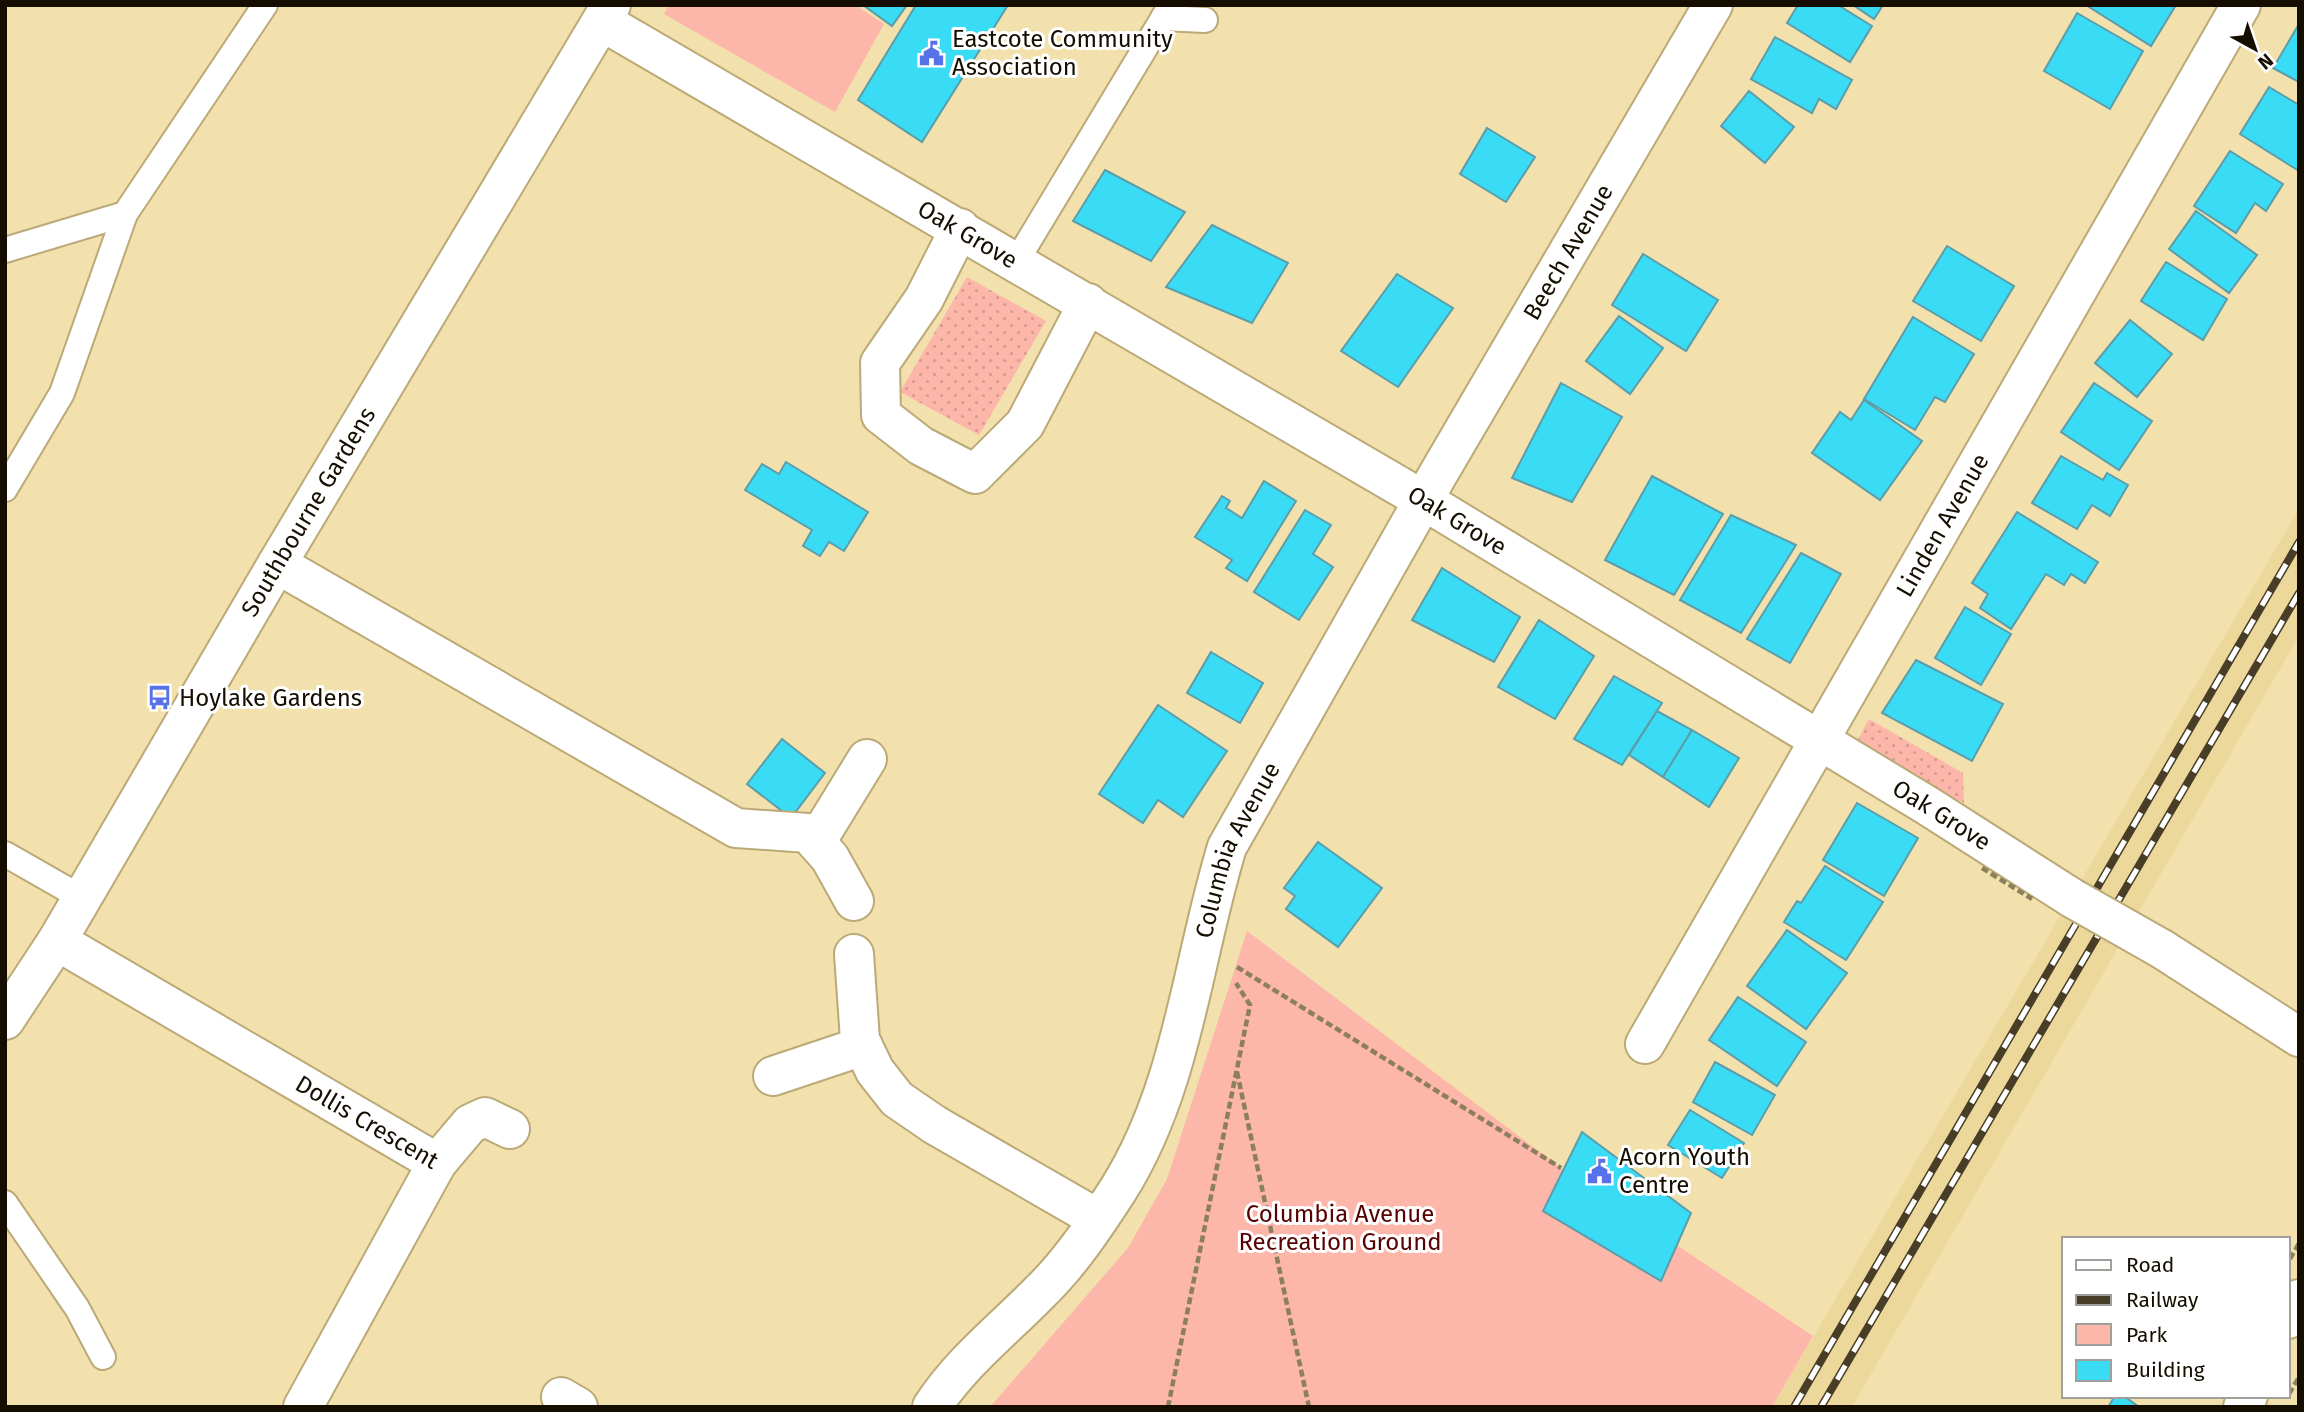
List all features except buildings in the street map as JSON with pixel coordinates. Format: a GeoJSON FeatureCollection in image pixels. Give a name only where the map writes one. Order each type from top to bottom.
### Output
{"type":"FeatureCollection","features":[{"type":"Feature","properties":{"kind":"street","name":"Beech Avenue"},"geometry":{"type":"LineString","coordinates":[[1423,500],[1713,5]]}},
{"type":"Feature","properties":{"kind":"street","name":"Linden Avenue"},"geometry":{"type":"LineString","coordinates":[[1645,1044],[2241,5]]}},
{"type":"Feature","properties":{"kind":"street","name":"Oak Grove"},"geometry":{"type":"LineString","coordinates":[[607,13],[1016,262],[1423,500],[2072,898],[2162,949],[2299,1037]]}},
{"type":"Feature","properties":{"kind":"street","name":"Southbourne Gardens"},"geometry":{"type":"LineString","coordinates":[[5,1020],[57,941],[277,564],[607,13]]}},
{"type":"Feature","properties":{"kind":"street"},"geometry":{"type":"LineString","coordinates":[[960,228],[924,299],[880,363],[881,415],[921,446],[975,474],[1025,424],[1088,303]]}},
{"type":"Feature","properties":{"kind":"street","name":"Columbia Avenue"},"geometry":{"type":"LineString","coordinates":[[932,1407],[947,1384],[1044,1289],[1098,1219],[1125,1177],[1163,1094],[1180,1037],[1209,906],[1227,847],[1423,500]]}},
{"type":"Feature","properties":{"kind":"street"},"geometry":{"type":"LineString","coordinates":[[277,564],[736,828],[808,833],[830,858],[854,901]]}},
{"type":"Feature","properties":{"kind":"street"},"geometry":{"type":"LineString","coordinates":[[816,842],[867,759]]}},
{"type":"Feature","properties":{"kind":"street","name":"Dollis Crescent"},"geometry":{"type":"LineString","coordinates":[[57,941],[437,1163],[303,1407]]}},
{"type":"Feature","properties":{"kind":"street"},"geometry":{"type":"LineString","coordinates":[[854,954],[863,1046],[875,1070],[897,1099],[935,1125],[1098,1219]]}},
{"type":"Feature","properties":{"kind":"street"},"geometry":{"type":"LineString","coordinates":[[773,1076],[863,1046]]}},
{"type":"Feature","properties":{"kind":"street"},"geometry":{"type":"LineString","coordinates":[[437,1163],[470,1124],[485,1116],[510,1129]]}},
{"type":"Feature","properties":{"kind":"street"},"geometry":{"type":"LineString","coordinates":[[2290,1316],[2299,1299]]}},
{"type":"Feature","properties":{"kind":"lane"},"geometry":{"type":"LineString","coordinates":[[5,489],[62,393],[125,214],[265,5]]}},
{"type":"Feature","properties":{"kind":"lane"},"geometry":{"type":"LineString","coordinates":[[1016,262],[1167,12],[1205,20]]}},
{"type":"Feature","properties":{"kind":"lane"},"geometry":{"type":"LineString","coordinates":[[5,250],[125,214]]}},
{"type":"Feature","properties":{"kind":"lane"},"geometry":{"type":"LineString","coordinates":[[5,854],[82,898]]}},
{"type":"Feature","properties":{"kind":"lane"},"geometry":{"type":"LineString","coordinates":[[5,1203],[77,1308],[103,1357]]}},
{"type":"Feature","properties":{"kind":"path"},"geometry":{"type":"LineString","coordinates":[[1230,963],[1561,1168]]}},
{"type":"Feature","properties":{"kind":"path"},"geometry":{"type":"LineString","coordinates":[[1168,1407],[1250,1005],[1231,975]]}},
{"type":"Feature","properties":{"kind":"path"},"geometry":{"type":"LineString","coordinates":[[1236,1068],[1309,1407]]}},
{"type":"Feature","properties":{"kind":"path"},"geometry":{"type":"LineString","coordinates":[[2290,1259],[2299,1242]]}},
{"type":"Feature","properties":{"kind":"path"},"geometry":{"type":"LineString","coordinates":[[2290,1393],[2299,1377]]}},
{"type":"Feature","properties":{"kind":"shaded area"},"geometry":{"type":"Polygon","coordinates":[[[2299,509],[2299,636],[1852,1407],[1772,1407],[2299,509]]]}},
{"type":"Feature","properties":{"kind":"green space"},"geometry":{"type":"Polygon","coordinates":[[[669,5],[855,5],[884,24],[835,112],[664,14],[669,5]]]}},
{"type":"Feature","properties":{"kind":"green space"},"geometry":{"type":"Polygon","coordinates":[[[967,277],[1046,321],[979,435],[900,392],[967,277]]]}},
{"type":"Feature","properties":{"kind":"green space"},"geometry":{"type":"Polygon","coordinates":[[[1869,719],[1963,773],[1964,803],[1855,745],[1869,719]]]}},
{"type":"Feature","properties":{"kind":"green space","name":"Columbia Avenue Recreation Ground"},"geometry":{"type":"Polygon","coordinates":[[[1247,931],[1561,1168],[1813,1336],[1772,1407],[990,1407],[1128,1248],[1167,1179],[1247,931]]]}},
{"type":"Feature","properties":{"kind":"railway"},"geometry":{"type":"LineString","coordinates":[[1794,1407],[2299,542]]}},
{"type":"Feature","properties":{"kind":"railway"},"geometry":{"type":"LineString","coordinates":[[1821,1407],[2299,593]]}},
{"type":"Feature","properties":{"kind":"place","name":"Eastcote Community Association"},"geometry":{"type":"Point","coordinates":[932,53]}},
{"type":"Feature","properties":{"kind":"place","name":"Hoylake Gardens"},"geometry":{"type":"Point","coordinates":[159,698]}},
{"type":"Feature","properties":{"kind":"place","name":"Acorn Youth Centre"},"geometry":{"type":"Point","coordinates":[1599,1171]}}]}
